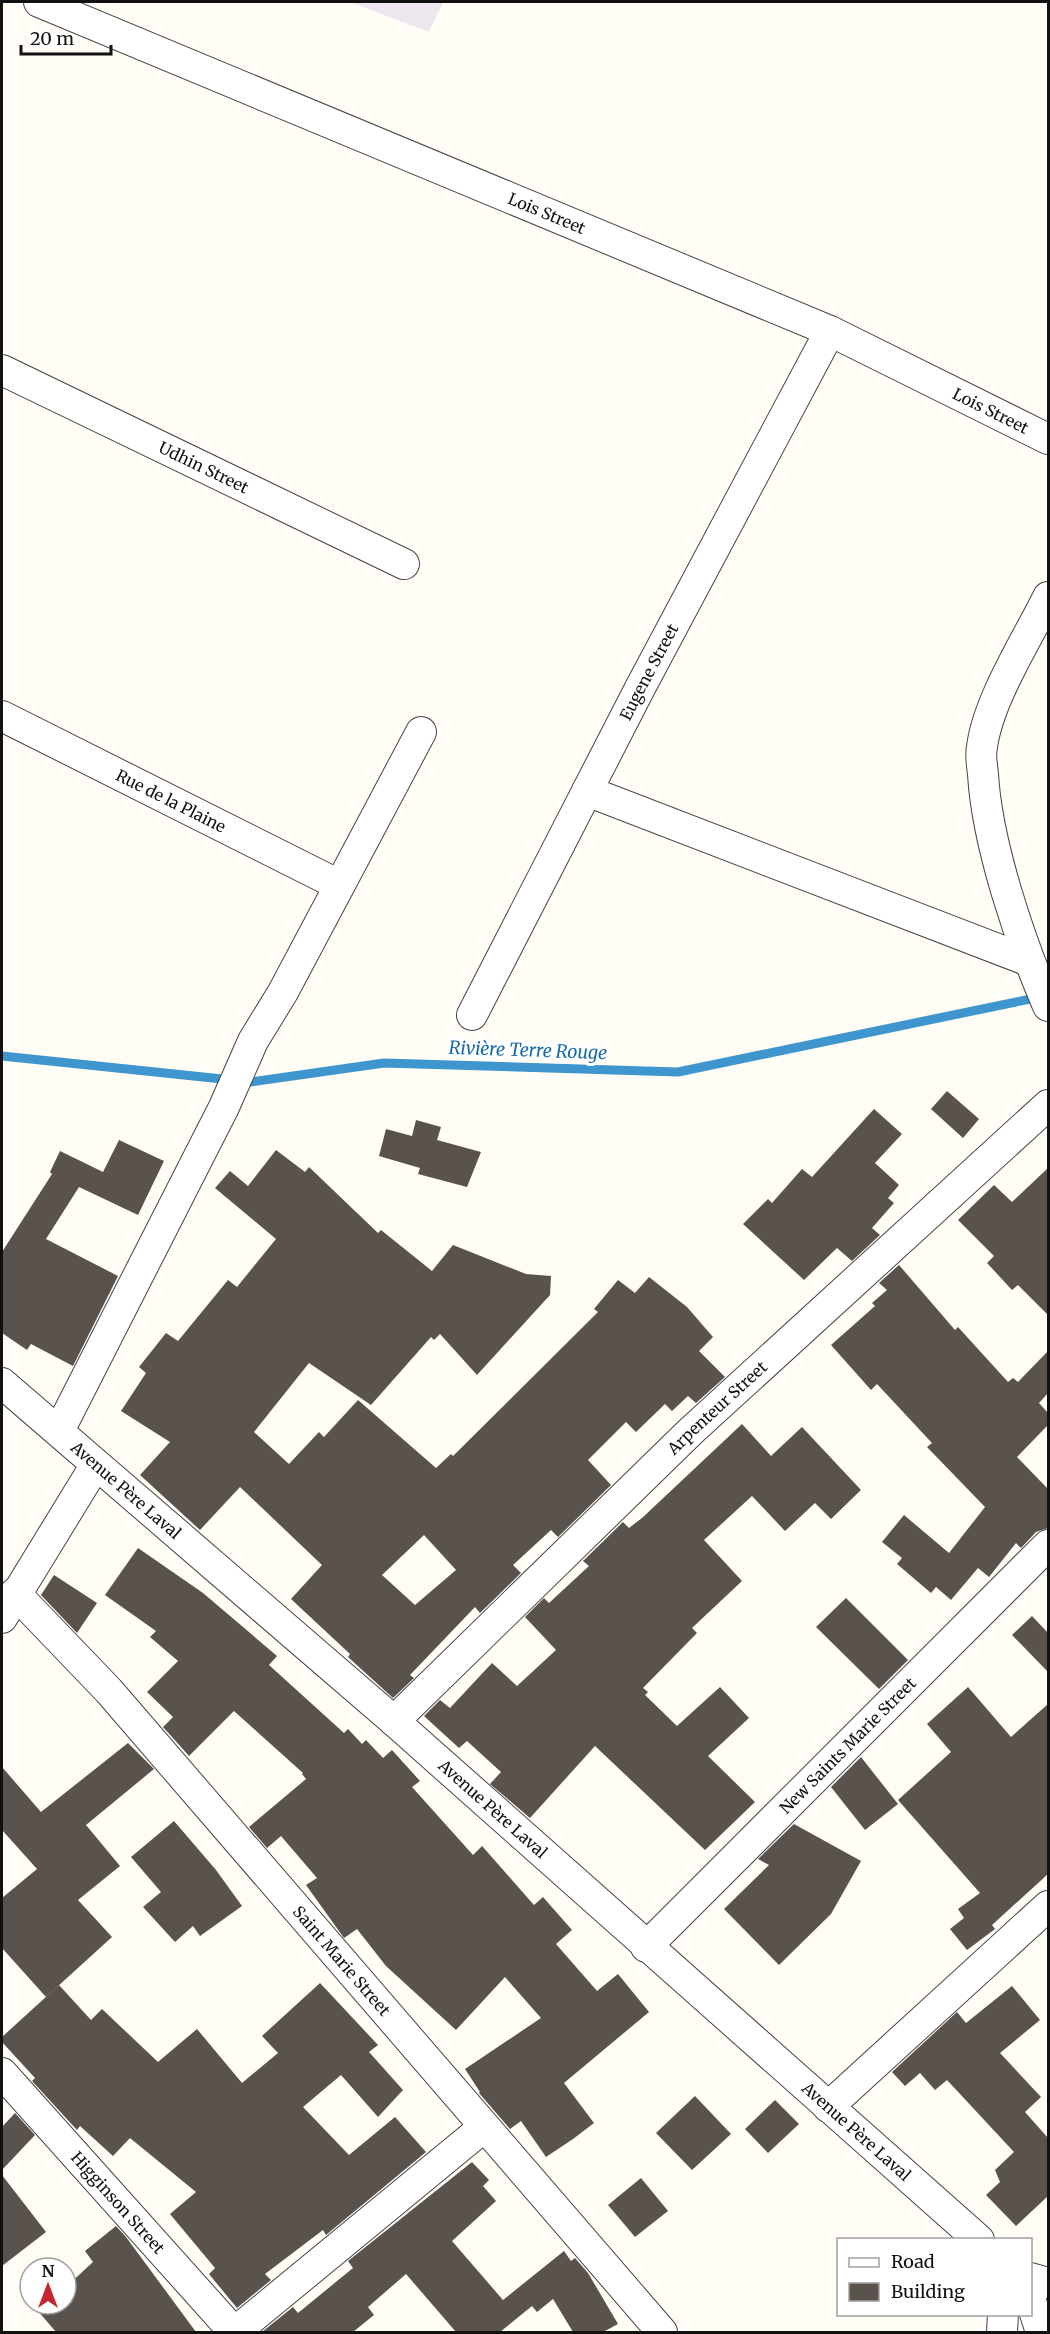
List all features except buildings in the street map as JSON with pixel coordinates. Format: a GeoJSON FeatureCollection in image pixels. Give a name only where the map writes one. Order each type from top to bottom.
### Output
{"type":"FeatureCollection","features":[{"type":"Feature","properties":{"kind":"street","name":"Lois Street"},"geometry":{"type":"LineString","coordinates":[[39,2],[830,331],[1048,439]]}},
{"type":"Feature","properties":{"kind":"street","name":"Eugene Street"},"geometry":{"type":"LineString","coordinates":[[472,1015],[587,791],[830,331]]}},
{"type":"Feature","properties":{"kind":"street","name":"Udhin Street"},"geometry":{"type":"LineString","coordinates":[[2,370],[404,564]]}},
{"type":"Feature","properties":{"kind":"street"},"geometry":{"type":"LineString","coordinates":[[1039,984],[985,804],[981,747],[997,698],[1048,597]]}},
{"type":"Feature","properties":{"kind":"street","name":"Rue de la Plaine"},"geometry":{"type":"LineString","coordinates":[[2,716],[339,885]]}},
{"type":"Feature","properties":{"kind":"street"},"geometry":{"type":"LineString","coordinates":[[60,1431],[224,1107],[253,1041],[283,992],[421,732]]}},
{"type":"Feature","properties":{"kind":"street"},"geometry":{"type":"LineString","coordinates":[[587,791],[1039,984]]}},
{"type":"Feature","properties":{"kind":"street","name":"Arpenteur Street"},"geometry":{"type":"LineString","coordinates":[[394,1721],[690,1432],[1048,1105]]}},
{"type":"Feature","properties":{"kind":"street","name":"Avenue Père Laval"},"geometry":{"type":"LineString","coordinates":[[2,1383],[60,1431],[95,1466],[394,1721],[646,1947],[978,2238]]}},
{"type":"Feature","properties":{"kind":"street"},"geometry":{"type":"LineString","coordinates":[[8,1606],[95,1466]]}},
{"type":"Feature","properties":{"kind":"street","name":"New Saints Marie Street"},"geometry":{"type":"LineString","coordinates":[[646,1947],[1048,1545]]}},
{"type":"Feature","properties":{"kind":"street","name":"Saint Marie Street"},"geometry":{"type":"LineString","coordinates":[[8,1606],[109,1691],[662,2332]]}},
{"type":"Feature","properties":{"kind":"street"},"geometry":{"type":"LineString","coordinates":[[828,2107],[1048,1906]]}},
{"type":"Feature","properties":{"kind":"street","name":"Higginson Street"},"geometry":{"type":"LineString","coordinates":[[2,2073],[234,2332]]}},
{"type":"Feature","properties":{"kind":"street"},"geometry":{"type":"LineString","coordinates":[[234,2332],[484,2127]]}},
{"type":"Feature","properties":{"kind":"street"},"geometry":{"type":"LineString","coordinates":[[1032,2279],[1048,2283]]}},
{"type":"Feature","properties":{"kind":"street"},"geometry":{"type":"LineString","coordinates":[[1002,2332],[1003,2316]]}},
{"type":"Feature","properties":{"kind":"shaded area"},"geometry":{"type":"Polygon","coordinates":[[[350,2],[443,2],[429,32],[350,2]]]}},
{"type":"Feature","properties":{"kind":"waterway","name":"Rivière Terre Rouge"},"geometry":{"type":"LineString","coordinates":[[2,1056],[251,1082],[384,1063],[678,1072],[1040,997]]}}]}
